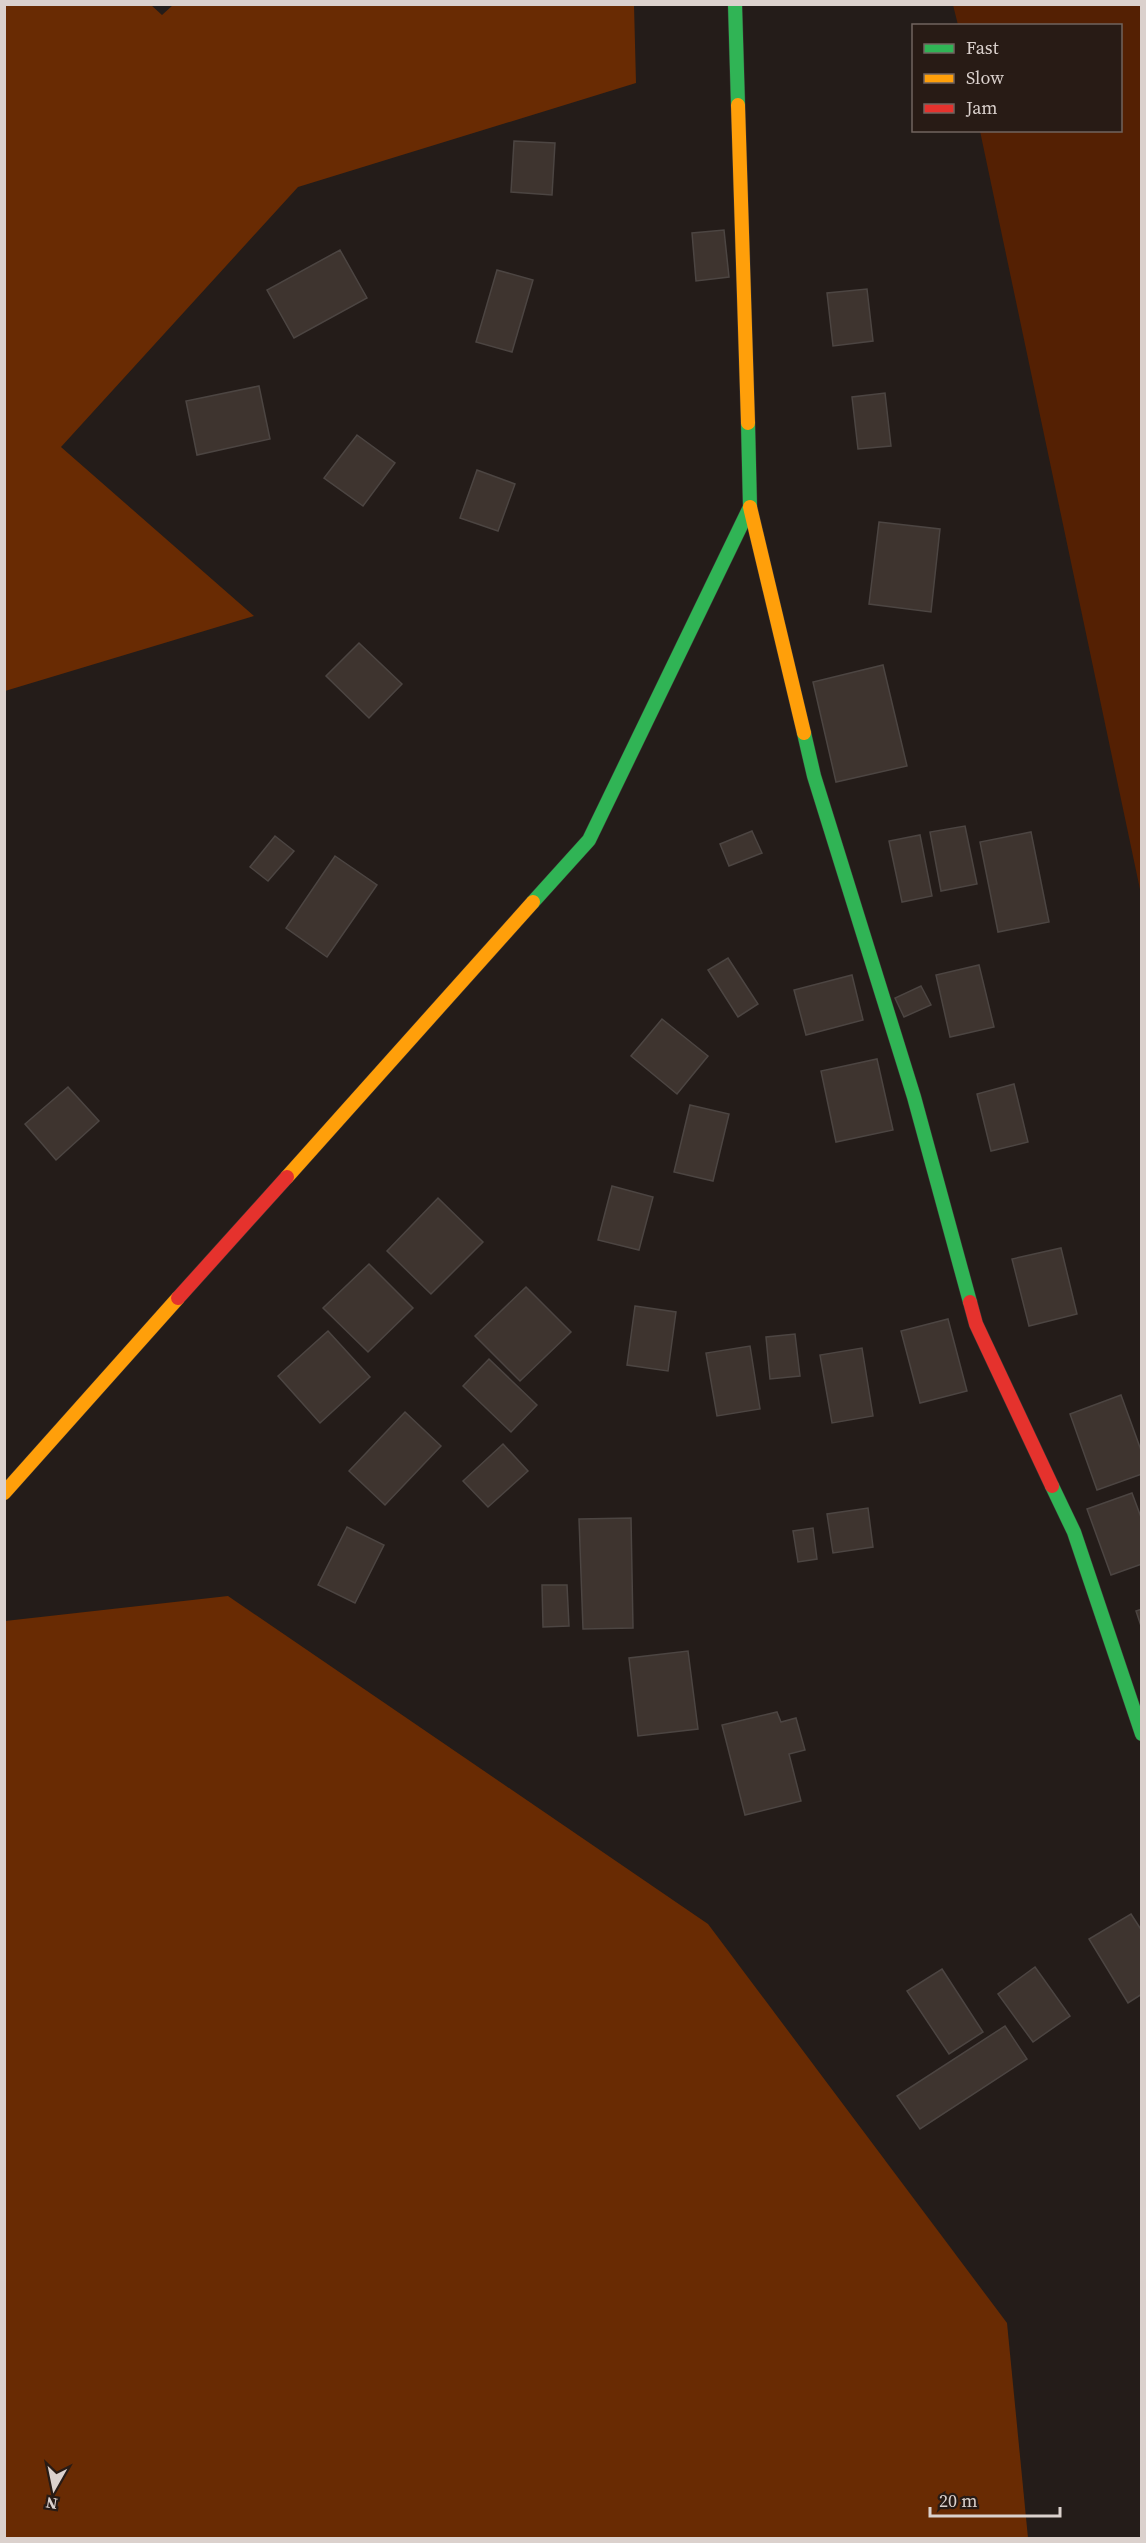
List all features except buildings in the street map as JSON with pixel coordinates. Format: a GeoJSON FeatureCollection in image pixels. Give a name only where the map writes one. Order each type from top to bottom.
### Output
{"type":"FeatureCollection","features":[{"type":"Feature","properties":{"kind":"street"},"geometry":{"type":"LineString","coordinates":[[735,4],[750,507],[814,776],[914,1097],[976,1323],[1074,1532],[1142,1734]]}},
{"type":"Feature","properties":{"kind":"street"},"geometry":{"type":"LineString","coordinates":[[4,1493],[589,840],[750,507]]}},
{"type":"Feature","properties":{"kind":"shaded area"},"geometry":{"type":"Polygon","coordinates":[[[5,5],[151,5],[162,15],[173,5],[634,5],[636,83],[298,187],[61,447],[254,616],[5,691],[5,5]]]}},
{"type":"Feature","properties":{"kind":"shaded area"},"geometry":{"type":"Polygon","coordinates":[[[953,5],[1141,5],[1141,894],[980,132],[1122,132],[1122,24],[958,24],[953,5]]]}},
{"type":"Feature","properties":{"kind":"shaded area"},"geometry":{"type":"Polygon","coordinates":[[[228,1596],[708,1924],[1007,2323],[1028,2538],[5,2538],[5,1621],[228,1596]]]}},
{"type":"Feature","properties":{"kind":"traffic: fast"},"geometry":{"type":"LineString","coordinates":[[735,4],[738,105]]}},
{"type":"Feature","properties":{"kind":"traffic: fast"},"geometry":{"type":"LineString","coordinates":[[533,902],[589,840],[750,507],[748,423]]}},
{"type":"Feature","properties":{"kind":"traffic: fast"},"geometry":{"type":"LineString","coordinates":[[804,733],[814,776],[914,1097],[970,1302]]}},
{"type":"Feature","properties":{"kind":"traffic: fast"},"geometry":{"type":"LineString","coordinates":[[1052,1486],[1074,1532],[1142,1734]]}},
{"type":"Feature","properties":{"kind":"traffic: slow"},"geometry":{"type":"LineString","coordinates":[[738,105],[748,423]]}},
{"type":"Feature","properties":{"kind":"traffic: slow"},"geometry":{"type":"LineString","coordinates":[[750,507],[804,733]]}},
{"type":"Feature","properties":{"kind":"traffic: slow"},"geometry":{"type":"LineString","coordinates":[[287,1177],[533,902]]}},
{"type":"Feature","properties":{"kind":"traffic: slow"},"geometry":{"type":"LineString","coordinates":[[4,1493],[178,1298]]}},
{"type":"Feature","properties":{"kind":"traffic: jam"},"geometry":{"type":"LineString","coordinates":[[178,1298],[287,1177]]}},
{"type":"Feature","properties":{"kind":"traffic: jam"},"geometry":{"type":"LineString","coordinates":[[970,1302],[976,1324],[1052,1486]]}}]}
